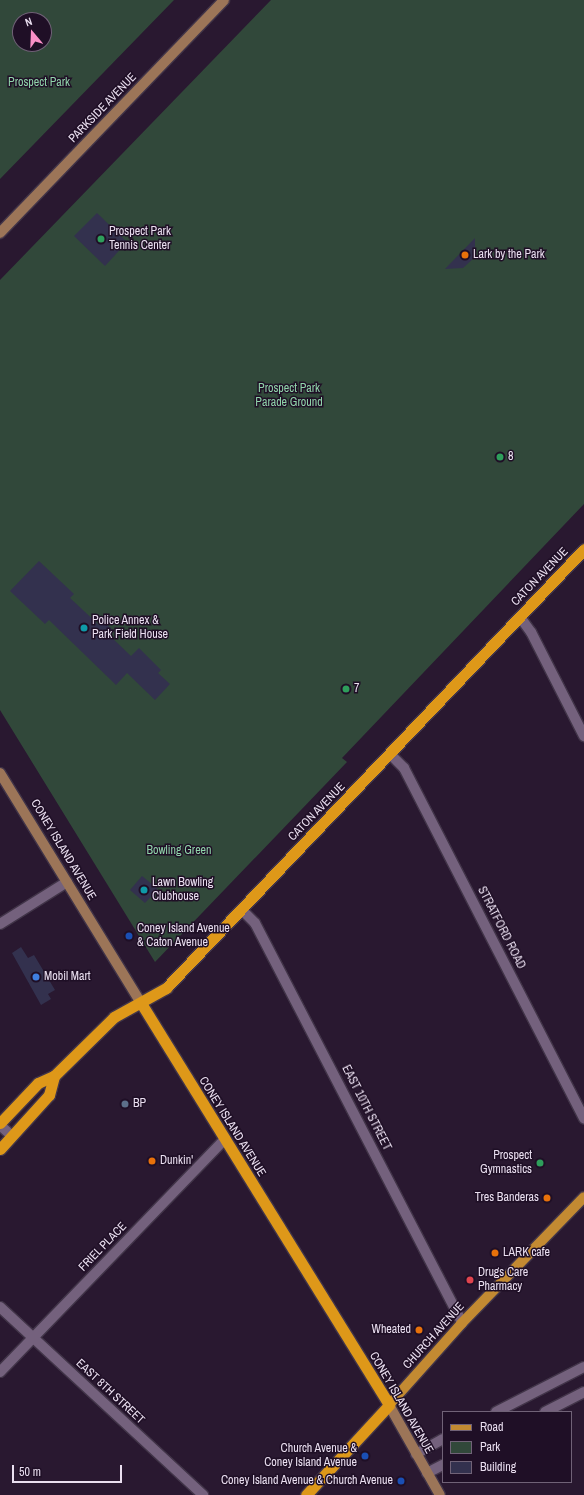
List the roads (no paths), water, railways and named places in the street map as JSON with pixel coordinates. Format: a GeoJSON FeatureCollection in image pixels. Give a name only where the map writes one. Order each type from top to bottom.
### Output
{"type":"FeatureCollection","features":[{"type":"Feature","properties":{"kind":"highway","name":"CATON AVENUE"},"geometry":{"type":"LineString","coordinates":[[0,1124],[38,1083],[54,1076],[114,1017],[166,988],[242,910],[584,549]]}},
{"type":"Feature","properties":{"kind":"highway","name":"CONEY ISLAND AVENUE"},"geometry":{"type":"LineString","coordinates":[[141,1003],[224,1140],[389,1405]]}},
{"type":"Feature","properties":{"kind":"highway"},"geometry":{"type":"LineString","coordinates":[[0,1149],[50,1095],[54,1076]]}},
{"type":"Feature","properties":{"kind":"highway","name":"CHURCH AVENUE"},"geometry":{"type":"LineString","coordinates":[[306,1495],[389,1405]]}},
{"type":"Feature","properties":{"kind":"main road","name":"PARKSIDE AVENUE"},"geometry":{"type":"LineString","coordinates":[[0,233],[224,0]]}},
{"type":"Feature","properties":{"kind":"main road","name":"CONEY ISLAND AVENUE"},"geometry":{"type":"LineString","coordinates":[[0,773],[141,1003]]}},
{"type":"Feature","properties":{"kind":"main road","name":"CHURCH AVENUE"},"geometry":{"type":"LineString","coordinates":[[389,1405],[462,1323],[584,1198]]}},
{"type":"Feature","properties":{"kind":"main road","name":"CONEY ISLAND AVENUE"},"geometry":{"type":"LineString","coordinates":[[389,1405],[440,1495]]}},
{"type":"Feature","properties":{"kind":"street"},"geometry":{"type":"LineString","coordinates":[[520,617],[531,632],[584,736]]}},
{"type":"Feature","properties":{"kind":"street","name":"STRATFORD ROAD"},"geometry":{"type":"LineString","coordinates":[[390,754],[404,768],[584,1118]]}},
{"type":"Feature","properties":{"kind":"street"},"geometry":{"type":"LineString","coordinates":[[0,924],[67,882]]}},
{"type":"Feature","properties":{"kind":"street","name":"EAST 10TH STREET"},"geometry":{"type":"LineString","coordinates":[[242,910],[255,923],[462,1323]]}},
{"type":"Feature","properties":{"kind":"street"},"geometry":{"type":"LineString","coordinates":[[0,1124],[12,1136]]}},
{"type":"Feature","properties":{"kind":"street","name":"FRIEL PLACE"},"geometry":{"type":"LineString","coordinates":[[0,1372],[224,1140]]}},
{"type":"Feature","properties":{"kind":"street","name":"EAST 8TH STREET"},"geometry":{"type":"LineString","coordinates":[[0,1307],[203,1495]]}},
{"type":"Feature","properties":{"kind":"street"},"geometry":{"type":"LineString","coordinates":[[498,1411],[584,1367]]}},
{"type":"Feature","properties":{"kind":"street"},"geometry":{"type":"LineString","coordinates":[[547,1411],[584,1392]]}},
{"type":"Feature","properties":{"kind":"street"},"geometry":{"type":"LineString","coordinates":[[416,1454],[442,1440]]}},
{"type":"Feature","properties":{"kind":"street"},"geometry":{"type":"LineString","coordinates":[[427,1473],[442,1466]]}},
{"type":"Feature","properties":{"kind":"place","name":"Prospect Park Tennis Center"},"geometry":{"type":"Point","coordinates":[101,239]}},
{"type":"Feature","properties":{"kind":"place","name":"Lark by the Park"},"geometry":{"type":"Point","coordinates":[465,255]}},
{"type":"Feature","properties":{"kind":"place","name":"8"},"geometry":{"type":"Point","coordinates":[500,457]}},
{"type":"Feature","properties":{"kind":"place","name":"Police Annex & Park Field House"},"geometry":{"type":"Point","coordinates":[84,628]}},
{"type":"Feature","properties":{"kind":"place","name":"7"},"geometry":{"type":"Point","coordinates":[346,689]}},
{"type":"Feature","properties":{"kind":"place","name":"Lawn Bowling Clubhouse"},"geometry":{"type":"Point","coordinates":[144,890]}},
{"type":"Feature","properties":{"kind":"place","name":"Coney Island Avenue & Caton Avenue"},"geometry":{"type":"Point","coordinates":[129,936]}},
{"type":"Feature","properties":{"kind":"place","name":"Mobil Mart"},"geometry":{"type":"Point","coordinates":[36,977]}},
{"type":"Feature","properties":{"kind":"place","name":"BP"},"geometry":{"type":"Point","coordinates":[125,1104]}},
{"type":"Feature","properties":{"kind":"place","name":"Dunkin'"},"geometry":{"type":"Point","coordinates":[152,1161]}},
{"type":"Feature","properties":{"kind":"place","name":"Prospect Gymnastics"},"geometry":{"type":"Point","coordinates":[540,1163]}},
{"type":"Feature","properties":{"kind":"place","name":"Tres Banderas"},"geometry":{"type":"Point","coordinates":[547,1198]}},
{"type":"Feature","properties":{"kind":"place","name":"LARK cafe"},"geometry":{"type":"Point","coordinates":[495,1253]}},
{"type":"Feature","properties":{"kind":"place","name":"Drugs Care Pharmacy"},"geometry":{"type":"Point","coordinates":[470,1280]}},
{"type":"Feature","properties":{"kind":"place","name":"Wheated"},"geometry":{"type":"Point","coordinates":[419,1330]}},
{"type":"Feature","properties":{"kind":"place","name":"Church Avenue & Coney Island Avenue"},"geometry":{"type":"Point","coordinates":[365,1456]}},
{"type":"Feature","properties":{"kind":"place","name":"Coney Island Avenue & Church Avenue"},"geometry":{"type":"Point","coordinates":[401,1481]}},
{"type":"Feature","properties":{"kind":"park label","name":"Prospect Park"},"geometry":{"type":"Point","coordinates":[39,83]}},
{"type":"Feature","properties":{"kind":"park label","name":"Prospect Park Parade Ground"},"geometry":{"type":"Point","coordinates":[289,396]}},
{"type":"Feature","properties":{"kind":"park label","name":"Bowling Green"},"geometry":{"type":"Point","coordinates":[179,851]}}]}
